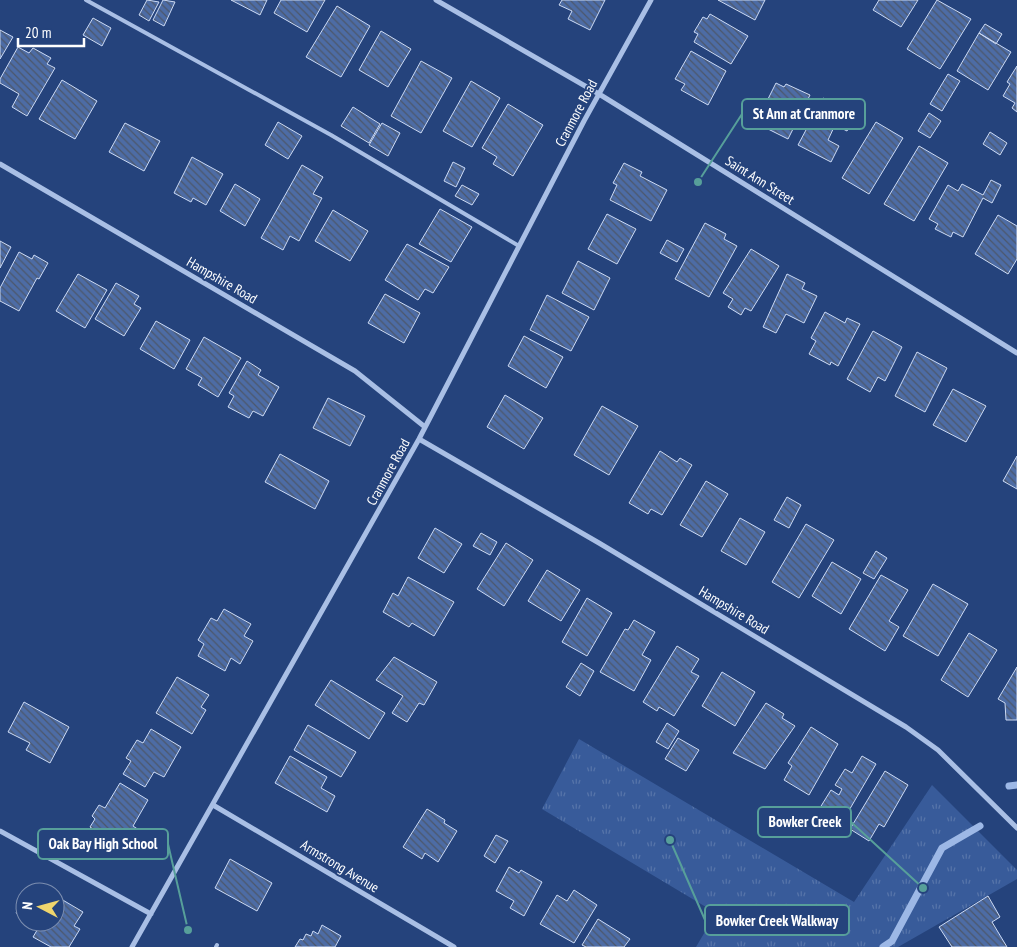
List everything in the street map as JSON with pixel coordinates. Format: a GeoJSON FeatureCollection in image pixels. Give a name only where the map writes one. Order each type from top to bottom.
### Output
{"type":"FeatureCollection","features":[{"type":"Feature","properties":{"kind":"street","name":"Saint Ann Street"},"geometry":{"type":"LineString","coordinates":[[436,0],[599,94],[1017,352]]}},
{"type":"Feature","properties":{"kind":"street","name":"Cranmore Road"},"geometry":{"type":"LineString","coordinates":[[132,947],[419,439],[599,94],[651,0]]}},
{"type":"Feature","properties":{"kind":"street","name":"Hampshire Road"},"geometry":{"type":"LineString","coordinates":[[0,164],[355,371],[425,427]]}},
{"type":"Feature","properties":{"kind":"street","name":"Hampshire Road"},"geometry":{"type":"LineString","coordinates":[[419,439],[607,548],[906,727],[938,750],[1017,828]]}},
{"type":"Feature","properties":{"kind":"street","name":"Armstrong Avenue"},"geometry":{"type":"LineString","coordinates":[[213,805],[454,947]]}},
{"type":"Feature","properties":{"kind":"street"},"geometry":{"type":"LineString","coordinates":[[0,830],[150,914]]}},
{"type":"Feature","properties":{"kind":"lane"},"geometry":{"type":"LineString","coordinates":[[86,0],[330,135],[519,246]]}},
{"type":"Feature","properties":{"kind":"green space"},"geometry":{"type":"Polygon","coordinates":[[[579,739],[854,902],[932,785],[1017,870],[1017,879],[898,947],[696,947],[716,913],[542,809],[579,739]]]}},
{"type":"Feature","properties":{"kind":"building"},"geometry":{"type":"Polygon","coordinates":[[[147,0],[159,2],[149,21],[139,15],[147,0]]]}},
{"type":"Feature","properties":{"kind":"building"},"geometry":{"type":"Polygon","coordinates":[[[163,0],[175,2],[164,26],[153,20],[163,0]]]}},
{"type":"Feature","properties":{"kind":"building"},"geometry":{"type":"Polygon","coordinates":[[[231,0],[267,0],[260,15],[231,0]]]}},
{"type":"Feature","properties":{"kind":"building"},"geometry":{"type":"Polygon","coordinates":[[[281,0],[325,0],[307,32],[274,13],[281,0]]]}},
{"type":"Feature","properties":{"kind":"building"},"geometry":{"type":"Polygon","coordinates":[[[562,0],[605,0],[590,30],[568,19],[572,11],[559,5],[562,0]]]}},
{"type":"Feature","properties":{"kind":"building"},"geometry":{"type":"Polygon","coordinates":[[[718,0],[765,0],[755,20],[718,0]]]}},
{"type":"Feature","properties":{"kind":"building"},"geometry":{"type":"Polygon","coordinates":[[[879,0],[918,0],[901,27],[873,10],[879,0]]]}},
{"type":"Feature","properties":{"kind":"building"},"geometry":{"type":"Polygon","coordinates":[[[937,0],[971,19],[940,69],[907,49],[937,0]]]}},
{"type":"Feature","properties":{"kind":"building"},"geometry":{"type":"Polygon","coordinates":[[[337,6],[370,26],[341,77],[306,57],[337,6]]]}},
{"type":"Feature","properties":{"kind":"building"},"geometry":{"type":"Polygon","coordinates":[[[710,14],[748,36],[731,64],[694,42],[698,34],[694,32],[703,17],[707,19],[710,14]]]}},
{"type":"Feature","properties":{"kind":"building"},"geometry":{"type":"Polygon","coordinates":[[[93,18],[111,28],[102,46],[83,35],[93,18]]]}},
{"type":"Feature","properties":{"kind":"building"},"geometry":{"type":"Polygon","coordinates":[[[985,24],[1002,34],[996,44],[979,33],[985,24]]]}},
{"type":"Feature","properties":{"kind":"building"},"geometry":{"type":"Polygon","coordinates":[[[0,30],[13,37],[0,59],[0,30]]]}},
{"type":"Feature","properties":{"kind":"building"},"geometry":{"type":"Polygon","coordinates":[[[381,31],[411,49],[388,87],[359,70],[381,31]]]}},
{"type":"Feature","properties":{"kind":"building"},"geometry":{"type":"Polygon","coordinates":[[[979,33],[1011,52],[988,90],[957,71],[979,33]]]}},
{"type":"Feature","properties":{"kind":"building"},"geometry":{"type":"Polygon","coordinates":[[[18,47],[29,53],[33,48],[51,58],[47,64],[55,68],[27,116],[12,107],[19,94],[0,83],[0,79],[18,47]]]}},
{"type":"Feature","properties":{"kind":"building"},"geometry":{"type":"Polygon","coordinates":[[[691,51],[726,71],[708,105],[681,90],[685,84],[675,79],[691,51]]]}},
{"type":"Feature","properties":{"kind":"building"},"geometry":{"type":"Polygon","coordinates":[[[421,61],[452,78],[421,133],[391,116],[421,61]]]}},
{"type":"Feature","properties":{"kind":"building"},"geometry":{"type":"Polygon","coordinates":[[[1017,66],[1017,112],[1012,108],[1015,103],[1003,96],[1010,84],[1007,82],[1017,66]]]}},
{"type":"Feature","properties":{"kind":"building"},"geometry":{"type":"Polygon","coordinates":[[[948,74],[960,81],[942,111],[930,104],[948,74]]]}},
{"type":"Feature","properties":{"kind":"building"},"geometry":{"type":"Polygon","coordinates":[[[62,80],[97,101],[75,139],[39,119],[62,80]]]}},
{"type":"Feature","properties":{"kind":"building"},"geometry":{"type":"Polygon","coordinates":[[[471,81],[500,98],[472,147],[443,131],[471,81]]]}},
{"type":"Feature","properties":{"kind":"building"},"geometry":{"type":"Polygon","coordinates":[[[776,83],[784,87],[786,84],[810,95],[788,139],[756,123],[776,83]]]}},
{"type":"Feature","properties":{"kind":"building"},"geometry":{"type":"Polygon","coordinates":[[[823,98],[856,115],[847,131],[835,125],[828,140],[839,146],[831,162],[798,145],[823,98]]]}},
{"type":"Feature","properties":{"kind":"building"},"geometry":{"type":"Polygon","coordinates":[[[508,104],[543,125],[513,176],[493,164],[497,157],[482,148],[508,104]]]}},
{"type":"Feature","properties":{"kind":"building"},"geometry":{"type":"Polygon","coordinates":[[[353,107],[380,124],[369,143],[341,126],[353,107]]]}},
{"type":"Feature","properties":{"kind":"building"},"geometry":{"type":"Polygon","coordinates":[[[929,113],[941,121],[930,138],[918,131],[929,113]]]}},
{"type":"Feature","properties":{"kind":"building"},"geometry":{"type":"Polygon","coordinates":[[[278,122],[302,136],[288,159],[265,145],[278,122]]]}},
{"type":"Feature","properties":{"kind":"building"},"geometry":{"type":"Polygon","coordinates":[[[876,122],[903,138],[869,194],[842,178],[876,122]]]}},
{"type":"Feature","properties":{"kind":"building"},"geometry":{"type":"Polygon","coordinates":[[[125,123],[160,141],[144,171],[109,152],[125,123]]]}},
{"type":"Feature","properties":{"kind":"building"},"geometry":{"type":"Polygon","coordinates":[[[382,123],[400,133],[388,156],[369,145],[382,123]]]}},
{"type":"Feature","properties":{"kind":"building"},"geometry":{"type":"Polygon","coordinates":[[[990,132],[1007,143],[1000,155],[983,144],[990,132]]]}},
{"type":"Feature","properties":{"kind":"building"},"geometry":{"type":"Polygon","coordinates":[[[919,146],[948,163],[914,221],[884,204],[919,146]]]}},
{"type":"Feature","properties":{"kind":"building"},"geometry":{"type":"Polygon","coordinates":[[[192,157],[223,174],[206,205],[193,198],[191,202],[174,193],[192,157]]]}},
{"type":"Feature","properties":{"kind":"building"},"geometry":{"type":"Polygon","coordinates":[[[453,162],[465,168],[456,187],[444,181],[453,162]]]}},
{"type":"Feature","properties":{"kind":"building"},"geometry":{"type":"Polygon","coordinates":[[[624,163],[642,172],[640,176],[667,190],[651,221],[610,200],[617,185],[613,183],[624,163]]]}},
{"type":"Feature","properties":{"kind":"building"},"geometry":{"type":"Polygon","coordinates":[[[302,165],[323,177],[313,194],[322,198],[299,241],[290,236],[283,250],[261,238],[302,165]]]}},
{"type":"Feature","properties":{"kind":"building"},"geometry":{"type":"Polygon","coordinates":[[[991,180],[1001,185],[992,203],[983,198],[963,237],[953,232],[951,237],[935,229],[938,224],[929,219],[948,185],[958,191],[962,184],[983,195],[991,180]]]}},
{"type":"Feature","properties":{"kind":"building"},"geometry":{"type":"Polygon","coordinates":[[[235,184],[260,199],[245,226],[220,211],[235,184]]]}},
{"type":"Feature","properties":{"kind":"building"},"geometry":{"type":"Polygon","coordinates":[[[462,185],[479,194],[472,205],[455,196],[462,185]]]}},
{"type":"Feature","properties":{"kind":"building"},"geometry":{"type":"Polygon","coordinates":[[[440,209],[472,227],[451,262],[419,244],[440,209]]]}},
{"type":"Feature","properties":{"kind":"building"},"geometry":{"type":"Polygon","coordinates":[[[333,210],[368,231],[350,261],[315,241],[333,210]]]}},
{"type":"Feature","properties":{"kind":"building"},"geometry":{"type":"Polygon","coordinates":[[[607,214],[636,229],[617,264],[588,249],[607,214]]]}},
{"type":"Feature","properties":{"kind":"building"},"geometry":{"type":"Polygon","coordinates":[[[998,215],[1017,226],[1017,259],[1008,274],[975,254],[998,215]]]}},
{"type":"Feature","properties":{"kind":"building"},"geometry":{"type":"Polygon","coordinates":[[[705,223],[726,234],[724,239],[737,246],[709,297],[675,279],[705,223]]]}},
{"type":"Feature","properties":{"kind":"building"},"geometry":{"type":"Polygon","coordinates":[[[667,240],[684,249],[677,262],[660,253],[667,240]]]}},
{"type":"Feature","properties":{"kind":"building"},"geometry":{"type":"Polygon","coordinates":[[[0,241],[11,247],[0,268],[0,241]]]}},
{"type":"Feature","properties":{"kind":"building"},"geometry":{"type":"Polygon","coordinates":[[[407,244],[449,267],[433,293],[425,289],[418,300],[385,280],[407,244]]]}},
{"type":"Feature","properties":{"kind":"building"},"geometry":{"type":"Polygon","coordinates":[[[751,249],[779,266],[751,311],[745,308],[741,315],[728,307],[733,299],[723,293],[751,249]]]}},
{"type":"Feature","properties":{"kind":"building"},"geometry":{"type":"Polygon","coordinates":[[[19,252],[32,259],[34,255],[48,263],[39,279],[37,278],[19,311],[0,301],[0,288],[19,252]]]}},
{"type":"Feature","properties":{"kind":"building"},"geometry":{"type":"Polygon","coordinates":[[[578,261],[610,278],[594,310],[562,293],[578,261]]]}},
{"type":"Feature","properties":{"kind":"building"},"geometry":{"type":"Polygon","coordinates":[[[78,274],[107,290],[85,328],[56,311],[78,274]]]}},
{"type":"Feature","properties":{"kind":"building"},"geometry":{"type":"Polygon","coordinates":[[[787,274],[805,283],[802,289],[817,296],[804,323],[786,314],[776,333],[763,327],[787,274]]]}},
{"type":"Feature","properties":{"kind":"building"},"geometry":{"type":"Polygon","coordinates":[[[116,283],[139,296],[134,304],[141,308],[124,336],[95,319],[116,283]]]}},
{"type":"Feature","properties":{"kind":"building"},"geometry":{"type":"Polygon","coordinates":[[[385,294],[420,313],[404,343],[368,323],[385,294]]]}},
{"type":"Feature","properties":{"kind":"building"},"geometry":{"type":"Polygon","coordinates":[[[547,295],[589,317],[571,351],[530,330],[547,295]]]}},
{"type":"Feature","properties":{"kind":"building"},"geometry":{"type":"Polygon","coordinates":[[[825,312],[845,323],[847,318],[860,324],[838,366],[831,362],[830,365],[809,354],[816,341],[811,338],[825,312]]]}},
{"type":"Feature","properties":{"kind":"building"},"geometry":{"type":"Polygon","coordinates":[[[156,321],[190,340],[174,369],[140,349],[156,321]]]}},
{"type":"Feature","properties":{"kind":"building"},"geometry":{"type":"Polygon","coordinates":[[[873,331],[902,347],[885,381],[878,377],[870,392],[847,379],[873,331]]]}},
{"type":"Feature","properties":{"kind":"building"},"geometry":{"type":"Polygon","coordinates":[[[524,336],[563,357],[546,388],[508,366],[524,336]]]}},
{"type":"Feature","properties":{"kind":"building"},"geometry":{"type":"Polygon","coordinates":[[[204,337],[241,358],[218,397],[198,385],[202,378],[186,369],[204,337]]]}},
{"type":"Feature","properties":{"kind":"building"},"geometry":{"type":"Polygon","coordinates":[[[917,352],[947,368],[925,412],[895,396],[917,352]]]}},
{"type":"Feature","properties":{"kind":"building"},"geometry":{"type":"Polygon","coordinates":[[[247,361],[261,370],[258,375],[279,387],[263,416],[253,411],[249,418],[228,407],[234,396],[229,393],[247,361]]]}},
{"type":"Feature","properties":{"kind":"building"},"geometry":{"type":"Polygon","coordinates":[[[953,389],[986,406],[966,442],[933,425],[953,389]]]}},
{"type":"Feature","properties":{"kind":"building"},"geometry":{"type":"Polygon","coordinates":[[[505,395],[543,418],[524,449],[487,427],[505,395]]]}},
{"type":"Feature","properties":{"kind":"building"},"geometry":{"type":"Polygon","coordinates":[[[328,398],[365,416],[350,446],[313,428],[328,398]]]}},
{"type":"Feature","properties":{"kind":"building"},"geometry":{"type":"Polygon","coordinates":[[[602,406],[638,426],[609,475],[574,455],[602,406]]]}},
{"type":"Feature","properties":{"kind":"building"},"geometry":{"type":"Polygon","coordinates":[[[660,451],[677,462],[680,458],[692,465],[662,515],[651,509],[648,514],[629,503],[660,451]]]}},
{"type":"Feature","properties":{"kind":"building"},"geometry":{"type":"Polygon","coordinates":[[[280,454],[329,481],[315,509],[265,482],[280,454]]]}},
{"type":"Feature","properties":{"kind":"building"},"geometry":{"type":"Polygon","coordinates":[[[1017,456],[1017,489],[1003,481],[1017,456]]]}},
{"type":"Feature","properties":{"kind":"building"},"geometry":{"type":"Polygon","coordinates":[[[706,481],[728,494],[702,537],[680,525],[706,481]]]}},
{"type":"Feature","properties":{"kind":"building"},"geometry":{"type":"Polygon","coordinates":[[[787,497],[801,505],[789,528],[774,520],[787,497]]]}},
{"type":"Feature","properties":{"kind":"building"},"geometry":{"type":"Polygon","coordinates":[[[740,518],[765,532],[746,565],[721,551],[740,518]]]}},
{"type":"Feature","properties":{"kind":"building"},"geometry":{"type":"Polygon","coordinates":[[[806,524],[834,540],[799,598],[772,582],[806,524]]]}},
{"type":"Feature","properties":{"kind":"building"},"geometry":{"type":"Polygon","coordinates":[[[435,528],[462,544],[444,573],[418,558],[435,528]]]}},
{"type":"Feature","properties":{"kind":"building"},"geometry":{"type":"Polygon","coordinates":[[[481,533],[497,542],[490,555],[473,546],[481,533]]]}},
{"type":"Feature","properties":{"kind":"building"},"geometry":{"type":"Polygon","coordinates":[[[506,543],[533,560],[504,606],[477,589],[506,543]]]}},
{"type":"Feature","properties":{"kind":"building"},"geometry":{"type":"Polygon","coordinates":[[[876,551],[887,558],[874,579],[863,573],[876,551]]]}},
{"type":"Feature","properties":{"kind":"building"},"geometry":{"type":"Polygon","coordinates":[[[832,562],[861,579],[841,614],[812,596],[832,562]]]}},
{"type":"Feature","properties":{"kind":"building"},"geometry":{"type":"Polygon","coordinates":[[[547,570],[580,590],[561,621],[528,601],[547,570]]]}},
{"type":"Feature","properties":{"kind":"building"},"geometry":{"type":"Polygon","coordinates":[[[881,575],[908,590],[889,621],[899,627],[885,651],[849,629],[881,575]]]}},
{"type":"Feature","properties":{"kind":"building"},"geometry":{"type":"Polygon","coordinates":[[[408,577],[454,602],[434,636],[412,623],[409,627],[383,612],[393,593],[398,596],[408,577]]]}},
{"type":"Feature","properties":{"kind":"building"},"geometry":{"type":"Polygon","coordinates":[[[933,584],[968,604],[938,656],[903,636],[933,584]]]}},
{"type":"Feature","properties":{"kind":"building"},"geometry":{"type":"Polygon","coordinates":[[[587,598],[612,613],[587,656],[562,642],[587,598]]]}},
{"type":"Feature","properties":{"kind":"building"},"geometry":{"type":"Polygon","coordinates":[[[224,609],[251,624],[244,636],[253,641],[240,664],[231,658],[225,671],[198,656],[204,644],[198,640],[211,618],[217,621],[224,609]]]}},
{"type":"Feature","properties":{"kind":"building"},"geometry":{"type":"Polygon","coordinates":[[[634,620],[655,632],[642,655],[651,660],[634,691],[600,672],[625,629],[628,630],[634,620]]]}},
{"type":"Feature","properties":{"kind":"building"},"geometry":{"type":"Polygon","coordinates":[[[969,633],[997,650],[968,697],[941,680],[969,633]]]}},
{"type":"Feature","properties":{"kind":"building"},"geometry":{"type":"Polygon","coordinates":[[[677,646],[699,659],[691,672],[699,676],[674,716],[659,707],[657,711],[643,702],[677,646]]]}},
{"type":"Feature","properties":{"kind":"building"},"geometry":{"type":"Polygon","coordinates":[[[394,657],[437,682],[424,705],[419,703],[407,722],[392,713],[403,696],[376,680],[394,657]]]}},
{"type":"Feature","properties":{"kind":"building"},"geometry":{"type":"Polygon","coordinates":[[[581,663],[594,671],[580,696],[566,687],[581,663]]]}},
{"type":"Feature","properties":{"kind":"building"},"geometry":{"type":"Polygon","coordinates":[[[1017,667],[1017,720],[1006,720],[1005,703],[998,699],[1017,667]]]}},
{"type":"Feature","properties":{"kind":"building"},"geometry":{"type":"Polygon","coordinates":[[[722,672],[755,692],[735,726],[702,706],[722,672]]]}},
{"type":"Feature","properties":{"kind":"building"},"geometry":{"type":"Polygon","coordinates":[[[177,677],[209,695],[201,707],[206,710],[192,734],[156,713],[177,677]]]}},
{"type":"Feature","properties":{"kind":"building"},"geometry":{"type":"Polygon","coordinates":[[[331,680],[385,713],[369,739],[315,705],[331,680]]]}},
{"type":"Feature","properties":{"kind":"building"},"geometry":{"type":"Polygon","coordinates":[[[24,702],[69,727],[50,763],[26,750],[30,743],[8,732],[24,702]]]}},
{"type":"Feature","properties":{"kind":"building"},"geometry":{"type":"Polygon","coordinates":[[[766,703],[784,714],[782,718],[795,726],[765,769],[733,753],[766,703]]]}},
{"type":"Feature","properties":{"kind":"building"},"geometry":{"type":"Polygon","coordinates":[[[667,723],[679,731],[668,749],[656,742],[667,723]]]}},
{"type":"Feature","properties":{"kind":"building"},"geometry":{"type":"Polygon","coordinates":[[[308,725],[356,752],[341,777],[294,750],[308,725]]]}},
{"type":"Feature","properties":{"kind":"building"},"geometry":{"type":"Polygon","coordinates":[[[811,727],[838,744],[809,795],[784,780],[792,766],[788,763],[811,727]]]}},
{"type":"Feature","properties":{"kind":"building"},"geometry":{"type":"Polygon","coordinates":[[[151,729],[181,747],[164,777],[154,772],[145,787],[123,774],[131,761],[126,758],[137,740],[143,743],[151,729]]]}},
{"type":"Feature","properties":{"kind":"building"},"geometry":{"type":"Polygon","coordinates":[[[678,738],[699,750],[686,771],[665,759],[678,738]]]}},
{"type":"Feature","properties":{"kind":"building"},"geometry":{"type":"Polygon","coordinates":[[[290,756],[327,777],[321,788],[335,796],[327,812],[275,783],[290,756]]]}},
{"type":"Feature","properties":{"kind":"building"},"geometry":{"type":"Polygon","coordinates":[[[862,756],[876,764],[844,819],[836,814],[828,828],[813,819],[831,790],[839,795],[842,789],[835,785],[845,769],[852,773],[862,756]]]}},
{"type":"Feature","properties":{"kind":"building"},"geometry":{"type":"Polygon","coordinates":[[[885,771],[908,785],[884,827],[879,824],[869,841],[850,829],[885,771]]]}},
{"type":"Feature","properties":{"kind":"building"},"geometry":{"type":"Polygon","coordinates":[[[120,783],[148,800],[133,826],[139,830],[125,853],[99,836],[100,834],[90,827],[95,819],[92,816],[99,805],[105,808],[120,783]]]}},
{"type":"Feature","properties":{"kind":"building"},"geometry":{"type":"Polygon","coordinates":[[[427,809],[445,820],[444,823],[457,831],[438,862],[425,853],[422,859],[403,847],[427,809]]]}},
{"type":"Feature","properties":{"kind":"building"},"geometry":{"type":"Polygon","coordinates":[[[496,835],[508,841],[495,863],[484,856],[496,835]]]}},
{"type":"Feature","properties":{"kind":"building"},"geometry":{"type":"Polygon","coordinates":[[[230,859],[272,883],[257,911],[215,888],[230,859]]]}},
{"type":"Feature","properties":{"kind":"building"},"geometry":{"type":"Polygon","coordinates":[[[509,867],[519,873],[521,870],[542,882],[524,916],[510,908],[514,901],[496,891],[509,867]]]}},
{"type":"Feature","properties":{"kind":"building"},"geometry":{"type":"Polygon","coordinates":[[[574,890],[597,905],[574,943],[540,924],[557,895],[567,901],[574,890]]]}},
{"type":"Feature","properties":{"kind":"building"},"geometry":{"type":"Polygon","coordinates":[[[988,896],[1000,917],[992,922],[1007,947],[952,947],[939,927],[988,896]]]}},
{"type":"Feature","properties":{"kind":"building"},"geometry":{"type":"Polygon","coordinates":[[[65,901],[83,912],[74,926],[80,929],[69,947],[51,947],[33,937],[36,932],[65,932],[65,901]]]}},
{"type":"Feature","properties":{"kind":"building"},"geometry":{"type":"Polygon","coordinates":[[[598,919],[630,939],[624,947],[586,947],[582,945],[598,919]]]}},
{"type":"Feature","properties":{"kind":"building"},"geometry":{"type":"Polygon","coordinates":[[[322,925],[341,936],[335,947],[295,947],[300,939],[303,940],[306,934],[311,936],[313,931],[318,934],[322,925]]]}},
{"type":"Feature","properties":{"kind":"waterway"},"geometry":{"type":"LineString","coordinates":[[1009,786],[1017,785]]}},
{"type":"Feature","properties":{"kind":"waterway"},"geometry":{"type":"LineString","coordinates":[[883,947],[892,941],[942,848],[980,826]]}},
{"type":"Feature","properties":{"kind":"place","name":"St Ann at Cranmore"},"geometry":{"type":"Point","coordinates":[698,182]}},
{"type":"Feature","properties":{"kind":"place","name":"Bowker Creek Walkway"},"geometry":{"type":"Point","coordinates":[670,840]}},
{"type":"Feature","properties":{"kind":"place","name":"Bowker Creek"},"geometry":{"type":"Point","coordinates":[923,888]}},
{"type":"Feature","properties":{"kind":"place","name":"Oak Bay High School"},"geometry":{"type":"Point","coordinates":[188,930]}}]}
